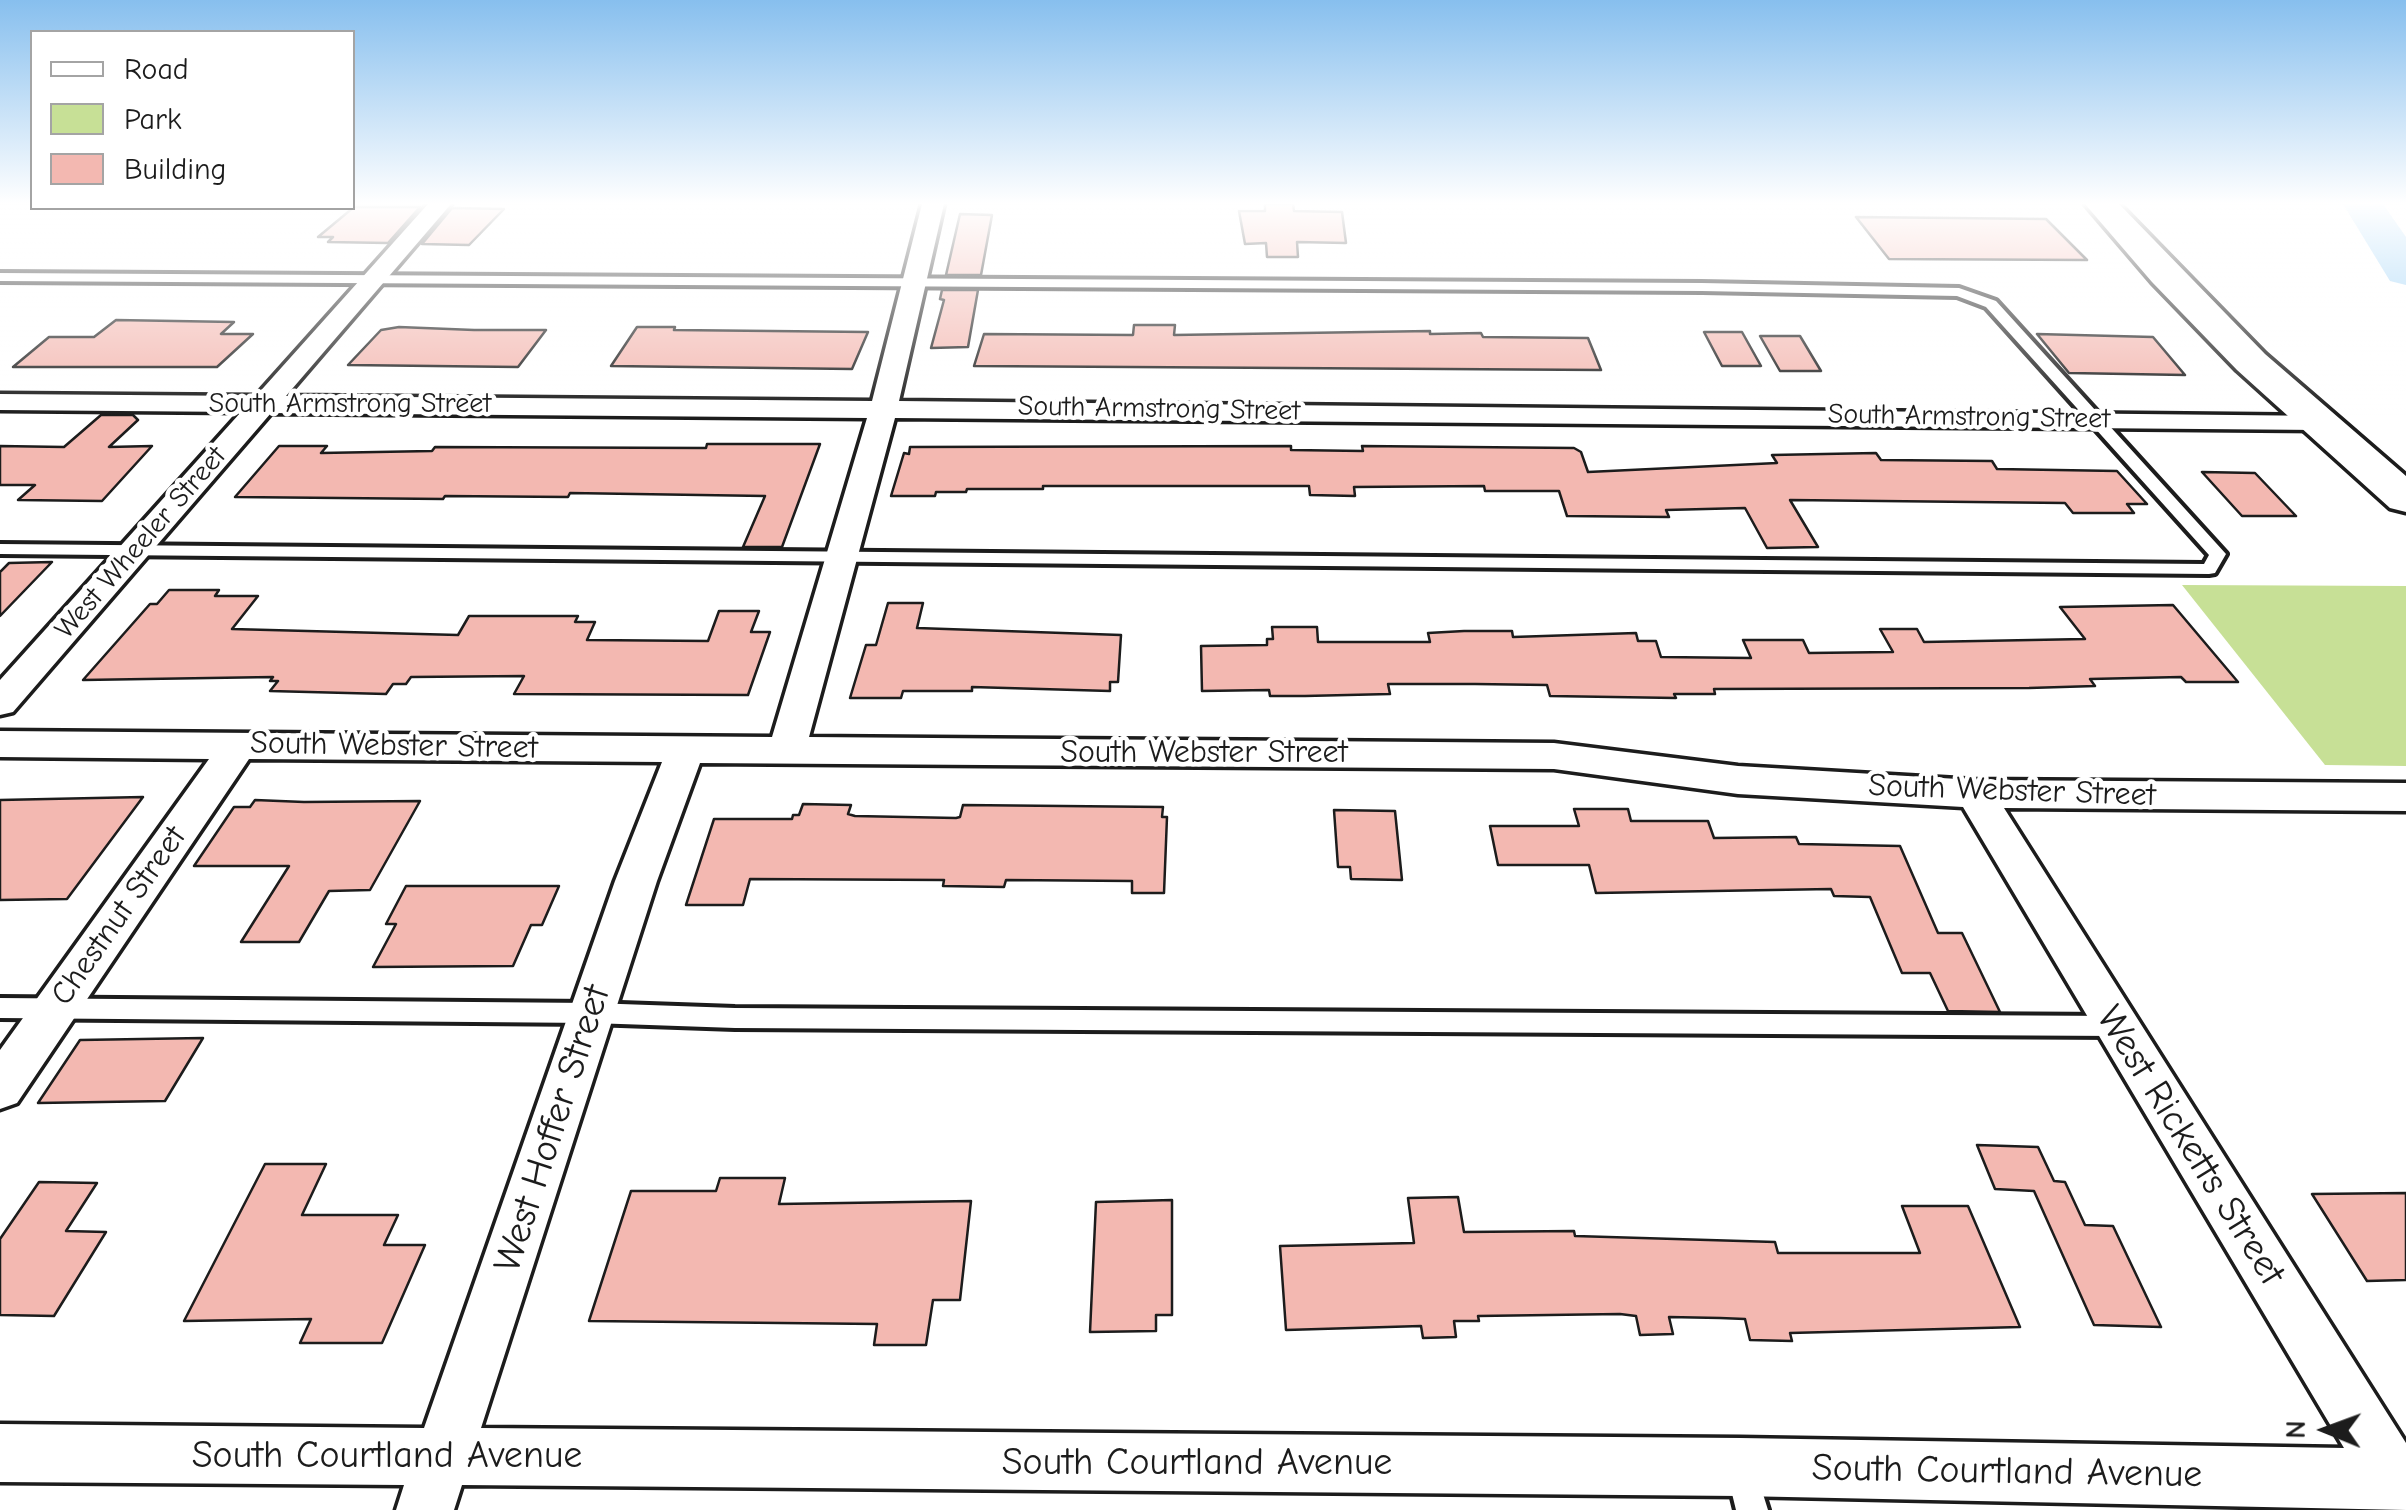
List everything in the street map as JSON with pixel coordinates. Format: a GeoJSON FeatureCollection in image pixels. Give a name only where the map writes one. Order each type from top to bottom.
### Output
{"type":"FeatureCollection","features":[{"type":"Feature","properties":{"kind":"main road"},"geometry":{"type":"LineString","coordinates":[[2164,274],[2251,362],[2406,499]]}},
{"type":"Feature","properties":{"kind":"street","name":"West Wheeler Street"},"geometry":{"type":"LineString","coordinates":[[0,703],[377,274]]}},
{"type":"Feature","properties":{"kind":"street"},"geometry":{"type":"LineString","coordinates":[[788,750],[884,407],[915,274]]}},
{"type":"Feature","properties":{"kind":"street","name":"South Armstrong Street"},"geometry":{"type":"LineString","coordinates":[[0,402],[2319,422]]}},
{"type":"Feature","properties":{"kind":"street","name":"South Webster Street"},"geometry":{"type":"LineString","coordinates":[[0,744],[1554,756],[1738,780],[1974,794],[2406,797]]}},
{"type":"Feature","properties":{"kind":"street","name":"Chestnut Street"},"geometry":{"type":"LineString","coordinates":[[0,1088],[239,745]]}},
{"type":"Feature","properties":{"kind":"street","name":"West Hoffer Street"},"geometry":{"type":"LineString","coordinates":[[425,1510],[592,1013],[686,749]]}},
{"type":"Feature","properties":{"kind":"street","name":"West Ricketts Street"},"geometry":{"type":"LineString","coordinates":[[1974,794],[2400,1488]]}},
{"type":"Feature","properties":{"kind":"street","name":"South Courtland Avenue"},"geometry":{"type":"LineString","coordinates":[[0,1453],[444,1457],[1746,1488],[2400,1488]]}},
{"type":"Feature","properties":{"kind":"lane"},"geometry":{"type":"LineString","coordinates":[[0,278],[1702,287],[1958,292],[1991,304],[2218,554],[2210,569],[0,550]]}},
{"type":"Feature","properties":{"kind":"lane"},"geometry":{"type":"LineString","coordinates":[[0,1008],[755,1018],[2118,1026]]}},
{"type":"Feature","properties":{"kind":"green space"},"geometry":{"type":"Polygon","coordinates":[[[2182,585],[2406,586],[2406,766],[2325,765],[2182,585]]]}},
{"type":"Feature","properties":{"kind":"building"},"geometry":{"type":"Polygon","coordinates":[[[942,290],[978,290],[968,347],[931,348],[944,300],[940,299],[942,290]]]}},
{"type":"Feature","properties":{"kind":"building"},"geometry":{"type":"Polygon","coordinates":[[[116,320],[234,322],[221,334],[253,334],[217,367],[13,367],[49,337],[94,337],[116,320]]]}},
{"type":"Feature","properties":{"kind":"building"},"geometry":{"type":"Polygon","coordinates":[[[1134,325],[1175,325],[1174,335],[1430,331],[1481,333],[1483,337],[1588,338],[1601,370],[974,366],[984,334],[1133,335],[1134,325]]]}},
{"type":"Feature","properties":{"kind":"building"},"geometry":{"type":"Polygon","coordinates":[[[637,327],[868,332],[852,369],[611,366],[637,327]]]}},
{"type":"Feature","properties":{"kind":"building"},"geometry":{"type":"Polygon","coordinates":[[[381,330],[546,330],[518,367],[348,365],[381,330]]]}},
{"type":"Feature","properties":{"kind":"building"},"geometry":{"type":"Polygon","coordinates":[[[1704,332],[1742,332],[1761,366],[1722,366],[1704,332]]]}},
{"type":"Feature","properties":{"kind":"building"},"geometry":{"type":"Polygon","coordinates":[[[2037,334],[2153,337],[2185,375],[2069,373],[2037,334]]]}},
{"type":"Feature","properties":{"kind":"building"},"geometry":{"type":"Polygon","coordinates":[[[1760,336],[1800,336],[1821,371],[1780,371],[1760,336]]]}},
{"type":"Feature","properties":{"kind":"building"},"geometry":{"type":"Polygon","coordinates":[[[101,415],[133,415],[138,420],[109,447],[152,446],[102,501],[18,500],[35,485],[0,485],[0,446],[64,447],[101,415]]]}},
{"type":"Feature","properties":{"kind":"building"},"geometry":{"type":"Polygon","coordinates":[[[707,444],[820,444],[782,547],[743,547],[765,496],[570,493],[568,497],[443,499],[235,497],[279,446],[327,446],[321,453],[432,451],[435,447],[706,448],[707,444]]]}},
{"type":"Feature","properties":{"kind":"building"},"geometry":{"type":"Polygon","coordinates":[[[1291,446],[1291,450],[1363,451],[1362,446],[1574,448],[1581,452],[1588,472],[1777,463],[1772,455],[1876,453],[1881,460],[1992,461],[1997,469],[2117,471],[2147,504],[2127,504],[2134,513],[2073,513],[2065,503],[1790,500],[1818,547],[1767,548],[1745,508],[1666,510],[1669,517],[1567,516],[1559,491],[1485,491],[1484,486],[1354,487],[1355,496],[1310,495],[1309,486],[1043,486],[891,496],[904,453],[909,454],[910,447],[1291,446]]]}},
{"type":"Feature","properties":{"kind":"building"},"geometry":{"type":"Polygon","coordinates":[[[2202,472],[2255,473],[2296,516],[2242,516],[2202,472]]]}},
{"type":"Feature","properties":{"kind":"building"},"geometry":{"type":"Polygon","coordinates":[[[52,562],[0,616],[0,572],[9,563],[52,562]]]}},
{"type":"Feature","properties":{"kind":"building"},"geometry":{"type":"Polygon","coordinates":[[[169,590],[219,590],[215,596],[258,596],[232,629],[458,635],[469,616],[578,616],[575,622],[595,622],[587,640],[708,641],[719,611],[759,611],[751,632],[770,632],[748,695],[514,694],[524,676],[411,677],[406,684],[393,684],[386,694],[270,691],[278,681],[270,681],[273,677],[83,680],[150,604],[157,604],[169,590]]]}},
{"type":"Feature","properties":{"kind":"building"},"geometry":{"type":"Polygon","coordinates":[[[888,603],[923,603],[917,628],[1121,635],[1118,682],[1110,682],[1110,691],[972,687],[972,691],[903,691],[901,698],[850,698],[866,645],[876,645],[888,603]]]}},
{"type":"Feature","properties":{"kind":"building"},"geometry":{"type":"Polygon","coordinates":[[[2173,605],[2238,682],[2186,682],[2181,677],[2090,679],[2095,686],[2029,688],[1714,689],[1715,694],[1674,694],[1676,698],[1550,696],[1547,685],[1388,684],[1390,694],[1305,696],[1270,696],[1269,690],[1202,691],[1201,646],[1267,645],[1267,639],[1273,639],[1272,627],[1317,627],[1318,642],[1430,642],[1428,633],[1464,631],[1512,631],[1513,637],[1636,633],[1638,641],[1656,641],[1661,657],[1751,658],[1743,640],[1803,640],[1809,653],[1893,652],[1880,629],[1917,629],[1924,642],[2085,639],[2060,607],[2173,605]]]}},
{"type":"Feature","properties":{"kind":"building"},"geometry":{"type":"Polygon","coordinates":[[[143,797],[67,899],[0,900],[0,800],[143,797]]]}},
{"type":"Feature","properties":{"kind":"building"},"geometry":{"type":"Polygon","coordinates":[[[255,800],[420,801],[370,890],[329,891],[299,942],[241,942],[289,866],[194,866],[234,807],[250,807],[255,800]]]}},
{"type":"Feature","properties":{"kind":"building"},"geometry":{"type":"Polygon","coordinates":[[[803,804],[851,805],[848,814],[855,816],[956,818],[960,817],[963,805],[1163,807],[1162,817],[1167,817],[1164,893],[1132,893],[1132,881],[1006,880],[1004,887],[943,886],[944,880],[750,879],[743,905],[686,905],[714,819],[792,819],[799,815],[803,804]]]}},
{"type":"Feature","properties":{"kind":"building"},"geometry":{"type":"Polygon","coordinates":[[[1574,809],[1628,809],[1631,821],[1708,821],[1714,838],[1796,837],[1799,844],[1900,846],[1938,933],[1962,933],[2000,1012],[1948,1011],[1930,973],[1902,973],[1870,897],[1834,896],[1831,889],[1596,893],[1589,865],[1498,865],[1490,826],[1579,826],[1574,809]]]}},
{"type":"Feature","properties":{"kind":"building"},"geometry":{"type":"Polygon","coordinates":[[[1334,810],[1395,811],[1402,880],[1351,879],[1350,867],[1338,867],[1334,810]]]}},
{"type":"Feature","properties":{"kind":"building"},"geometry":{"type":"Polygon","coordinates":[[[406,886],[559,886],[542,925],[531,925],[513,966],[373,967],[396,924],[386,924],[406,886]]]}},
{"type":"Feature","properties":{"kind":"building"},"geometry":{"type":"Polygon","coordinates":[[[203,1038],[165,1101],[38,1103],[80,1040],[203,1038]]]}},
{"type":"Feature","properties":{"kind":"building"},"geometry":{"type":"Polygon","coordinates":[[[1977,1145],[2038,1147],[2054,1181],[2065,1182],[2085,1225],[2113,1226],[2161,1327],[2094,1325],[2034,1191],[1995,1189],[1977,1145]]]}},
{"type":"Feature","properties":{"kind":"building"},"geometry":{"type":"Polygon","coordinates":[[[265,1164],[326,1164],[302,1215],[398,1215],[384,1245],[425,1245],[382,1343],[300,1343],[311,1319],[184,1321],[265,1164]]]}},
{"type":"Feature","properties":{"kind":"building"},"geometry":{"type":"Polygon","coordinates":[[[720,1178],[785,1178],[779,1204],[971,1201],[960,1300],[933,1300],[926,1345],[874,1345],[877,1324],[589,1321],[631,1191],[716,1191],[720,1178]]]}},
{"type":"Feature","properties":{"kind":"building"},"geometry":{"type":"Polygon","coordinates":[[[39,1182],[97,1183],[66,1231],[106,1232],[54,1316],[0,1315],[0,1239],[39,1182]]]}},
{"type":"Feature","properties":{"kind":"building"},"geometry":{"type":"Polygon","coordinates":[[[2406,1193],[2406,1280],[2367,1281],[2312,1194],[2406,1193]]]}},
{"type":"Feature","properties":{"kind":"building"},"geometry":{"type":"Polygon","coordinates":[[[1458,1197],[1464,1232],[1574,1231],[1575,1236],[1775,1242],[1778,1253],[1920,1253],[1902,1206],[1968,1206],[2020,1327],[1790,1333],[1792,1341],[1750,1340],[1745,1319],[1669,1317],[1673,1334],[1640,1335],[1636,1316],[1620,1314],[1478,1316],[1479,1321],[1454,1321],[1456,1337],[1423,1338],[1421,1326],[1286,1330],[1280,1246],[1414,1243],[1408,1198],[1458,1197]]]}},
{"type":"Feature","properties":{"kind":"building"},"geometry":{"type":"Polygon","coordinates":[[[1172,1200],[1172,1315],[1156,1315],[1156,1331],[1090,1332],[1096,1202],[1172,1200]]]}}]}
